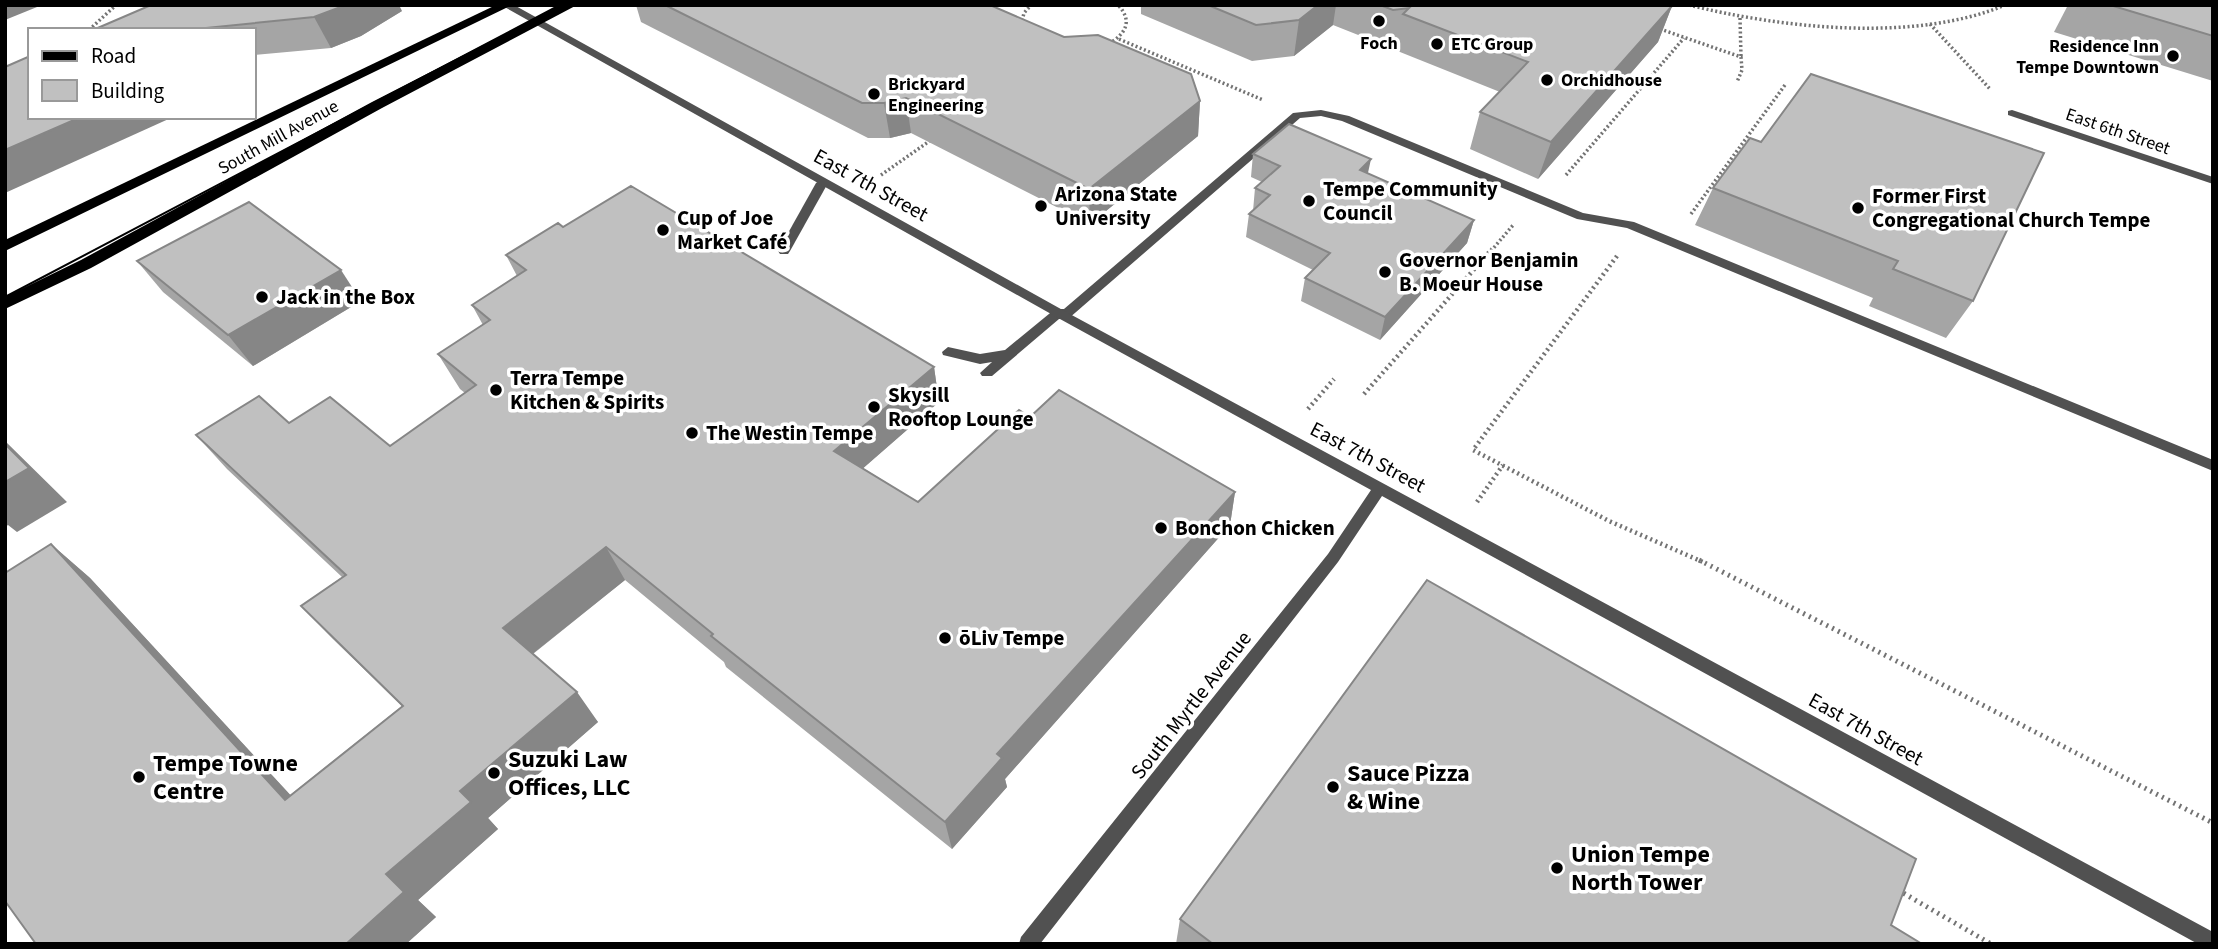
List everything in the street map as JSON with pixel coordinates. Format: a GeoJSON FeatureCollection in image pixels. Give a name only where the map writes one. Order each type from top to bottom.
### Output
{"type":"FeatureCollection","features":[{"type":"Feature","properties":{"kind":"main road","name":"South Mill Avenue"},"geometry":{"type":"LineString","coordinates":[[5,246],[506,5]]}},
{"type":"Feature","properties":{"kind":"main road","name":"South Mill Avenue"},"geometry":{"type":"LineString","coordinates":[[5,304],[86,264],[377,104],[570,5]]}},
{"type":"Feature","properties":{"kind":"street","name":"East 7th Street"},"geometry":{"type":"LineString","coordinates":[[506,5],[822,183],[2213,942]]}},
{"type":"Feature","properties":{"kind":"street"},"geometry":{"type":"LineString","coordinates":[[987,373],[1062,314],[1297,115],[1321,113],[1345,118],[1581,216],[1630,225],[1658,236],[2213,466]]}},
{"type":"Feature","properties":{"kind":"street","name":"East 6th Street"},"geometry":{"type":"LineString","coordinates":[[2012,113],[2213,181]]}},
{"type":"Feature","properties":{"kind":"street"},"geometry":{"type":"LineString","coordinates":[[784,251],[822,183]]}},
{"type":"Feature","properties":{"kind":"street"},"geometry":{"type":"LineString","coordinates":[[948,352],[980,359],[1009,354]]}},
{"type":"Feature","properties":{"kind":"street","name":"South Myrtle Avenue"},"geometry":{"type":"LineString","coordinates":[[1028,944],[1333,558],[1380,488]]}},
{"type":"Feature","properties":{"kind":"path"},"geometry":{"type":"LineString","coordinates":[[91,28],[116,5]]}},
{"type":"Feature","properties":{"kind":"path"},"geometry":{"type":"LineString","coordinates":[[1023,31],[1021,22],[1031,5]]}},
{"type":"Feature","properties":{"kind":"path"},"geometry":{"type":"LineString","coordinates":[[1100,47],[1119,39],[1127,30],[1129,21],[1118,5]]}},
{"type":"Feature","properties":{"kind":"path"},"geometry":{"type":"LineString","coordinates":[[1689,5],[1740,18],[1800,25],[1867,28],[1929,23],[2005,5]]}},
{"type":"Feature","properties":{"kind":"path"},"geometry":{"type":"LineString","coordinates":[[1718,5],[1718,13]]}},
{"type":"Feature","properties":{"kind":"path"},"geometry":{"type":"LineString","coordinates":[[1737,82],[1742,70],[1740,18]]}},
{"type":"Feature","properties":{"kind":"path"},"geometry":{"type":"LineString","coordinates":[[1929,23],[2012,113]]}},
{"type":"Feature","properties":{"kind":"path"},"geometry":{"type":"LineString","coordinates":[[1648,25],[1741,57]]}},
{"type":"Feature","properties":{"kind":"path"},"geometry":{"type":"LineString","coordinates":[[1119,39],[1297,115]]}},
{"type":"Feature","properties":{"kind":"path"},"geometry":{"type":"LineString","coordinates":[[1784,85],[1685,222],[1616,257],[1473,450],[1609,521],[1710,565],[2213,822]]}},
{"type":"Feature","properties":{"kind":"path"},"geometry":{"type":"LineString","coordinates":[[848,197],[941,133]]}},
{"type":"Feature","properties":{"kind":"path"},"geometry":{"type":"LineString","coordinates":[[1307,410],[1334,379]]}},
{"type":"Feature","properties":{"kind":"path"},"geometry":{"type":"LineString","coordinates":[[1476,503],[1503,465]]}},
{"type":"Feature","properties":{"kind":"path"},"geometry":{"type":"LineString","coordinates":[[1887,883],[1991,944]]}},
{"type":"Feature","properties":{"kind":"building"},"geometry":{"type":"Polygon","coordinates":[[[151,5],[346,5],[314,17],[206,28],[98,28],[151,5]]]}},
{"type":"Feature","properties":{"kind":"building"},"geometry":{"type":"Polygon","coordinates":[[[665,5],[990,5],[1064,37],[1098,35],[1191,74],[1200,101],[1089,189],[906,98],[884,103],[862,103],[665,5]]]}},
{"type":"Feature","properties":{"kind":"building"},"geometry":{"type":"Polygon","coordinates":[[[1208,5],[1318,5],[1299,20],[1256,25],[1208,5]]]}},
{"type":"Feature","properties":{"kind":"building"},"geometry":{"type":"Polygon","coordinates":[[[1380,5],[1672,6],[1551,142],[1480,112],[1528,62],[1403,14],[1409,8],[1393,10],[1380,5]]]}},
{"type":"Feature","properties":{"kind":"building"},"geometry":{"type":"Polygon","coordinates":[[[2110,5],[2213,5],[2213,36],[2110,5]]]}},
{"type":"Feature","properties":{"kind":"building"},"geometry":{"type":"Polygon","coordinates":[[[28,57],[28,119],[76,119],[5,150],[5,67],[28,57]]]}},
{"type":"Feature","properties":{"kind":"building","name":"Former First Congregational Church Tempe"},"geometry":{"type":"Polygon","coordinates":[[[1811,74],[2044,153],[1973,301],[1893,269],[1898,261],[1713,188],[1750,138],[1761,142],[1811,74]]]}},
{"type":"Feature","properties":{"kind":"building"},"geometry":{"type":"Polygon","coordinates":[[[1289,124],[1371,159],[1360,170],[1474,220],[1385,317],[1305,278],[1330,253],[1249,214],[1270,195],[1255,188],[1280,166],[1253,154],[1289,124]]]}},
{"type":"Feature","properties":{"kind":"building"},"geometry":{"type":"Polygon","coordinates":[[[631,186],[934,367],[834,451],[918,502],[1019,410],[1030,417],[1059,390],[1235,492],[997,754],[1002,758],[945,822],[711,636],[713,634],[606,547],[503,628],[577,692],[460,791],[471,802],[386,874],[404,892],[346,944],[36,944],[5,901],[5,573],[51,544],[285,800],[403,706],[301,606],[346,575],[196,435],[259,396],[289,423],[330,397],[390,446],[476,385],[438,354],[490,320],[472,305],[526,270],[506,255],[558,223],[563,227],[631,186]]]}},
{"type":"Feature","properties":{"kind":"building"},"geometry":{"type":"Polygon","coordinates":[[[249,202],[341,270],[228,335],[137,261],[249,202]]]}},
{"type":"Feature","properties":{"kind":"building"},"geometry":{"type":"Polygon","coordinates":[[[5,444],[29,468],[5,482],[5,444]]]}},
{"type":"Feature","properties":{"kind":"building"},"geometry":{"type":"Polygon","coordinates":[[[1427,580],[1916,859],[1891,925],[1922,944],[1213,944],[1180,919],[1427,580]]]}},
{"type":"Feature","properties":{"kind":"tram line"},"geometry":{"type":"LineString","coordinates":[[5,297],[560,5]]}},
{"type":"Feature","properties":{"kind":"place","name":"Foch"},"geometry":{"type":"Point","coordinates":[1379,21]}},
{"type":"Feature","properties":{"kind":"place","name":"ETC Group"},"geometry":{"type":"Point","coordinates":[1437,44]}},
{"type":"Feature","properties":{"kind":"place","name":"Residence Inn Tempe Downtown"},"geometry":{"type":"Point","coordinates":[2173,56]}},
{"type":"Feature","properties":{"kind":"place","name":"Orchidhouse"},"geometry":{"type":"Point","coordinates":[1547,80]}},
{"type":"Feature","properties":{"kind":"place","name":"Brickyard Engineering"},"geometry":{"type":"Point","coordinates":[874,94]}},
{"type":"Feature","properties":{"kind":"place","name":"Tempe Community Council"},"geometry":{"type":"Point","coordinates":[1309,201]}},
{"type":"Feature","properties":{"kind":"place","name":"Arizona State University"},"geometry":{"type":"Point","coordinates":[1041,206]}},
{"type":"Feature","properties":{"kind":"place","name":"Former First Congregational Church Tempe"},"geometry":{"type":"Point","coordinates":[1858,208]}},
{"type":"Feature","properties":{"kind":"place","name":"Cup of Joe Market Café"},"geometry":{"type":"Point","coordinates":[663,230]}},
{"type":"Feature","properties":{"kind":"place","name":"Governor Benjamin B. Moeur House"},"geometry":{"type":"Point","coordinates":[1385,272]}},
{"type":"Feature","properties":{"kind":"place","name":"Jack in the Box"},"geometry":{"type":"Point","coordinates":[262,297]}},
{"type":"Feature","properties":{"kind":"place","name":"Terra Tempe Kitchen & Spirits"},"geometry":{"type":"Point","coordinates":[496,390]}},
{"type":"Feature","properties":{"kind":"place","name":"Skysill Rooftop Lounge"},"geometry":{"type":"Point","coordinates":[874,407]}},
{"type":"Feature","properties":{"kind":"place","name":"The Westin Tempe"},"geometry":{"type":"Point","coordinates":[692,433]}},
{"type":"Feature","properties":{"kind":"place","name":"Bonchon Chicken"},"geometry":{"type":"Point","coordinates":[1161,528]}},
{"type":"Feature","properties":{"kind":"place","name":"ōLiv Tempe"},"geometry":{"type":"Point","coordinates":[945,638]}},
{"type":"Feature","properties":{"kind":"place","name":"Suzuki Law Offices, LLC"},"geometry":{"type":"Point","coordinates":[494,773]}},
{"type":"Feature","properties":{"kind":"place","name":"Tempe Towne Centre"},"geometry":{"type":"Point","coordinates":[139,777]}},
{"type":"Feature","properties":{"kind":"place","name":"Sauce Pizza & Wine"},"geometry":{"type":"Point","coordinates":[1333,787]}},
{"type":"Feature","properties":{"kind":"place","name":"Union Tempe North Tower"},"geometry":{"type":"Point","coordinates":[1557,868]}}]}
